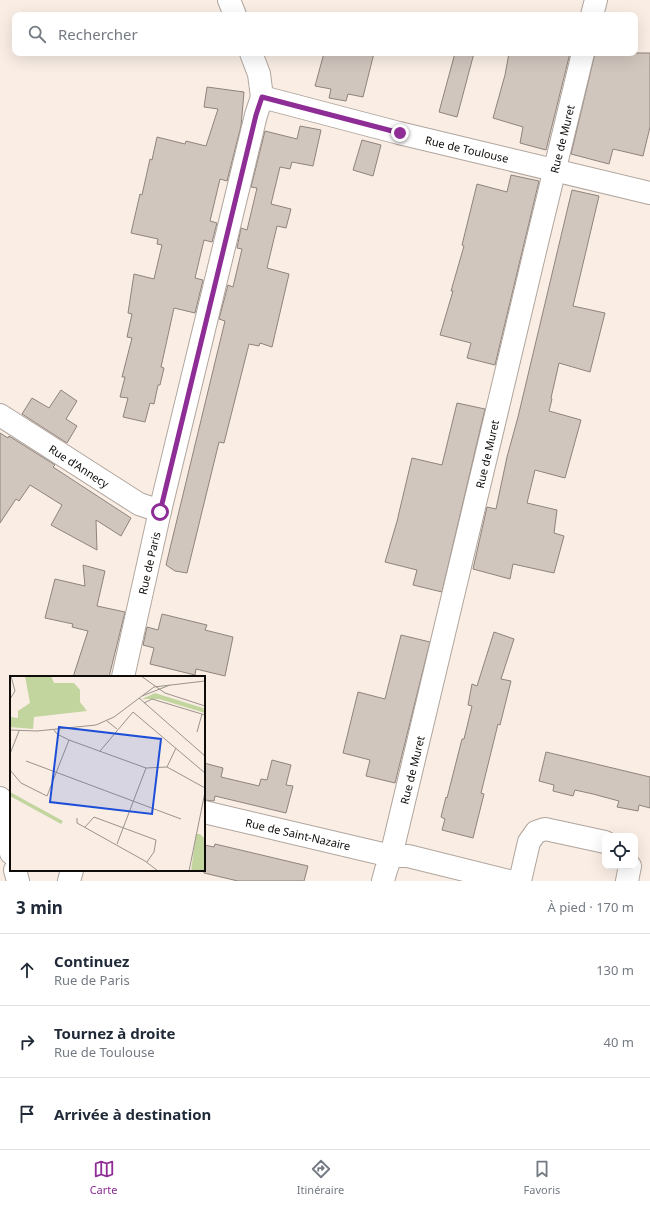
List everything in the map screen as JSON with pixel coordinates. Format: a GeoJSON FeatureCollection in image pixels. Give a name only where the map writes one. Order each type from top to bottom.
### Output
{"type":"FeatureCollection","features":[{"type":"Feature","properties":{"kind":"street"},"geometry":{"type":"LineString","coordinates":[[230,0],[234,12]]}},
{"type":"Feature","properties":{"kind":"street"},"geometry":{"type":"LineString","coordinates":[[593,12],[596,0]]}},
{"type":"Feature","properties":{"kind":"street","name":"Rue de Paris"},"geometry":{"type":"LineString","coordinates":[[123,676],[160,512],[256,115],[262,97],[259,74],[252,56]]}},
{"type":"Feature","properties":{"kind":"street","name":"Rue de Muret"},"geometry":{"type":"LineString","coordinates":[[383,881],[391,856],[437,670],[554,169],[582,56]]}},
{"type":"Feature","properties":{"kind":"street","name":"Rue de Toulouse"},"geometry":{"type":"LineString","coordinates":[[262,97],[400,133],[650,193]]}},
{"type":"Feature","properties":{"kind":"street","name":"Rue d'Annecy"},"geometry":{"type":"LineString","coordinates":[[0,415],[139,504],[160,512]]}},
{"type":"Feature","properties":{"kind":"street"},"geometry":{"type":"LineString","coordinates":[[0,798],[10,848]]}},
{"type":"Feature","properties":{"kind":"street","name":"Rue de Saint-Nazaire"},"geometry":{"type":"LineString","coordinates":[[205,812],[391,856],[408,856],[509,881]]}},
{"type":"Feature","properties":{"kind":"street"},"geometry":{"type":"LineString","coordinates":[[520,881],[529,842],[536,832],[545,829],[602,841]]}},
{"type":"Feature","properties":{"kind":"street"},"geometry":{"type":"LineString","coordinates":[[627,881],[629,869]]}},
{"type":"Feature","properties":{"kind":"street"},"geometry":{"type":"LineString","coordinates":[[15,871],[18,881]]}},
{"type":"Feature","properties":{"kind":"street"},"geometry":{"type":"LineString","coordinates":[[69,881],[72,871]]}},
{"type":"Feature","properties":{"kind":"building"},"geometry":{"type":"Polygon","coordinates":[[[638,53],[650,53],[650,127],[643,156],[613,149],[609,164],[571,154],[594,56],[638,56],[638,53]]]}},
{"type":"Feature","properties":{"kind":"building"},"geometry":{"type":"Polygon","coordinates":[[[323,56],[373,56],[363,97],[348,94],[346,101],[329,98],[331,89],[315,86],[323,56]]]}},
{"type":"Feature","properties":{"kind":"building"},"geometry":{"type":"Polygon","coordinates":[[[454,56],[473,56],[457,117],[439,112],[454,56]]]}},
{"type":"Feature","properties":{"kind":"building"},"geometry":{"type":"Polygon","coordinates":[[[508,56],[569,56],[546,150],[520,143],[523,127],[493,118],[505,75],[508,56]]]}},
{"type":"Feature","properties":{"kind":"building"},"geometry":{"type":"Polygon","coordinates":[[[207,87],[244,92],[241,126],[227,181],[220,179],[210,221],[217,223],[212,242],[204,240],[195,278],[203,280],[195,313],[174,308],[161,367],[164,368],[160,385],[158,385],[154,404],[150,403],[145,422],[123,417],[128,398],[120,397],[125,377],[122,377],[132,338],[127,337],[132,314],[128,313],[134,274],[154,279],[162,245],[157,244],[158,239],[131,233],[140,194],[142,195],[150,159],[152,160],[157,137],[185,144],[186,141],[206,146],[218,109],[204,107],[207,87]]]}},
{"type":"Feature","properties":{"kind":"building"},"geometry":{"type":"Polygon","coordinates":[[[300,126],[321,130],[313,166],[292,162],[290,169],[280,167],[271,204],[291,209],[286,228],[277,226],[267,268],[289,274],[272,347],[260,343],[259,346],[249,344],[224,443],[219,442],[187,573],[175,571],[166,565],[225,321],[219,319],[228,285],[233,287],[242,249],[237,248],[241,228],[247,230],[257,188],[251,187],[265,131],[297,139],[300,126]]]}},
{"type":"Feature","properties":{"kind":"building"},"geometry":{"type":"Polygon","coordinates":[[[362,140],[381,145],[373,176],[353,170],[362,140]]]}},
{"type":"Feature","properties":{"kind":"building"},"geometry":{"type":"Polygon","coordinates":[[[511,175],[539,181],[495,365],[467,358],[471,343],[440,335],[453,291],[451,291],[464,246],[462,245],[477,184],[507,192],[511,175]]]}},
{"type":"Feature","properties":{"kind":"building"},"geometry":{"type":"Polygon","coordinates":[[[572,190],[599,196],[573,306],[605,313],[590,372],[559,363],[549,411],[581,420],[565,478],[535,470],[527,503],[557,510],[554,533],[564,536],[554,573],[513,564],[510,579],[473,569],[487,507],[496,509],[507,457],[518,417],[572,190]]]}},
{"type":"Feature","properties":{"kind":"building"},"geometry":{"type":"Polygon","coordinates":[[[61,390],[77,401],[66,419],[77,426],[67,443],[22,414],[32,398],[49,408],[61,390]]]}},
{"type":"Feature","properties":{"kind":"building"},"geometry":{"type":"Polygon","coordinates":[[[457,403],[485,409],[442,592],[413,585],[417,570],[385,562],[398,518],[412,458],[442,465],[457,403]]]}},
{"type":"Feature","properties":{"kind":"building"},"geometry":{"type":"Polygon","coordinates":[[[0,433],[8,438],[9,436],[55,465],[53,467],[131,518],[121,536],[96,520],[97,550],[51,525],[62,505],[30,485],[19,501],[16,499],[0,523],[0,433]]]}},
{"type":"Feature","properties":{"kind":"building"},"geometry":{"type":"Polygon","coordinates":[[[83,565],[105,571],[97,606],[125,612],[109,676],[73,676],[88,631],[72,627],[73,624],[45,618],[55,579],[85,586],[83,565]]]}},
{"type":"Feature","properties":{"kind":"building"},"geometry":{"type":"Polygon","coordinates":[[[162,614],[207,625],[205,630],[233,637],[225,676],[196,669],[195,675],[150,664],[154,648],[143,645],[147,627],[158,630],[162,614]]]}},
{"type":"Feature","properties":{"kind":"building"},"geometry":{"type":"Polygon","coordinates":[[[494,632],[514,639],[501,679],[511,681],[500,725],[498,724],[481,793],[484,794],[473,838],[442,830],[445,819],[441,817],[472,706],[468,705],[472,684],[477,686],[494,632]]]}},
{"type":"Feature","properties":{"kind":"building"},"geometry":{"type":"Polygon","coordinates":[[[401,635],[430,642],[395,783],[366,776],[370,760],[343,753],[358,692],[385,699],[401,635]]]}},
{"type":"Feature","properties":{"kind":"building"},"geometry":{"type":"Polygon","coordinates":[[[546,752],[650,777],[650,808],[639,805],[638,811],[617,807],[619,801],[593,794],[575,790],[573,796],[553,791],[554,785],[539,781],[546,752]]]}},
{"type":"Feature","properties":{"kind":"building"},"geometry":{"type":"Polygon","coordinates":[[[272,760],[291,765],[286,785],[293,786],[286,813],[215,796],[214,801],[205,800],[205,763],[223,768],[221,777],[259,786],[261,779],[267,780],[272,760]]]}},
{"type":"Feature","properties":{"kind":"building"},"geometry":{"type":"Polygon","coordinates":[[[215,844],[308,866],[304,881],[238,881],[204,873],[205,845],[214,847],[215,844]]]}},
{"type":"Feature","properties":{"kind":"route"},"geometry":{"type":"LineString","coordinates":[[160,512],[256,115],[262,97],[400,133]]}}]}
